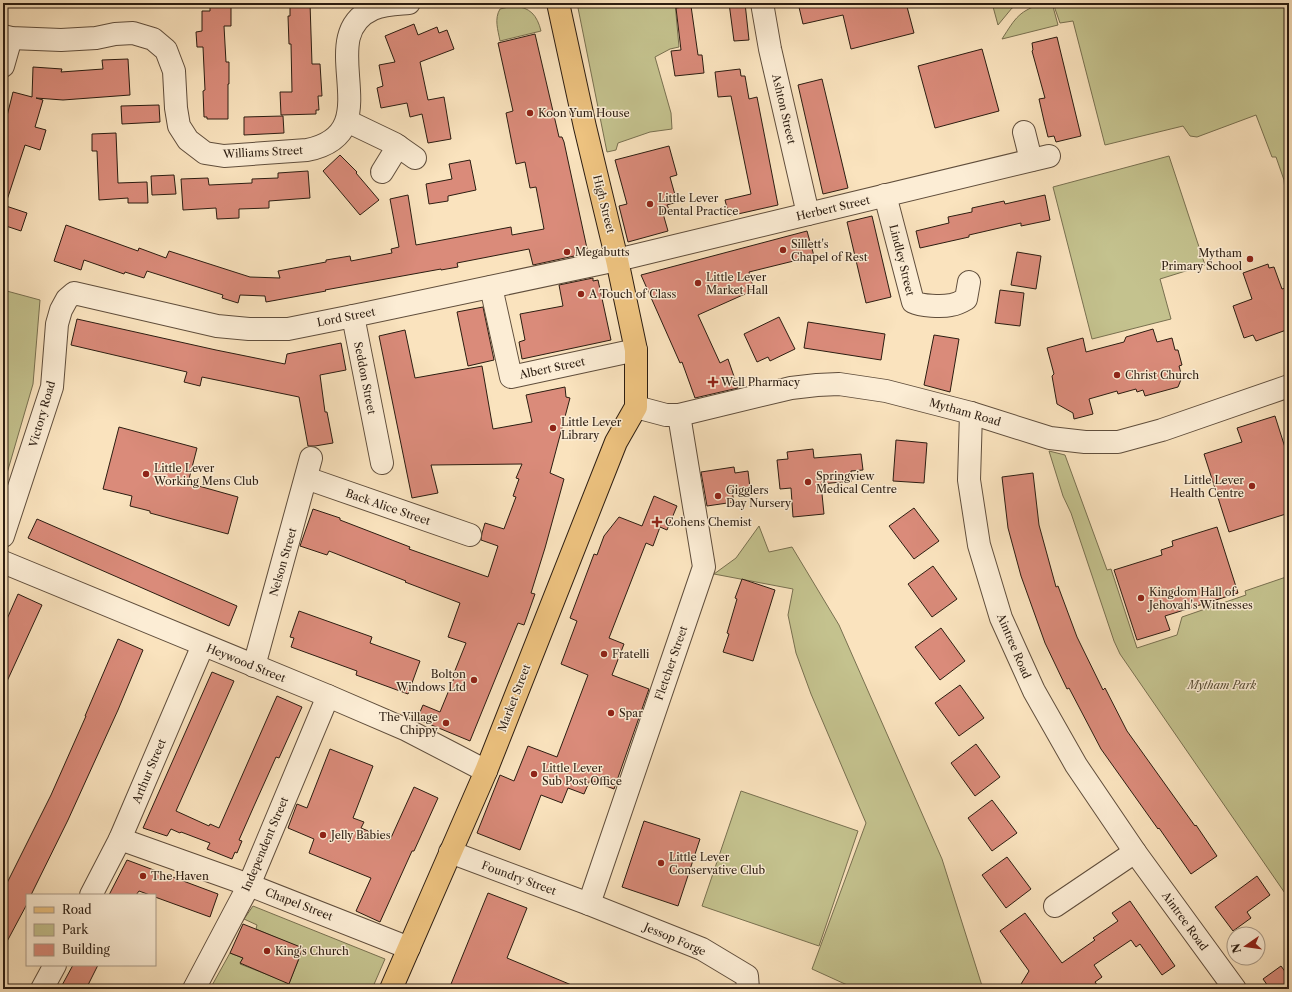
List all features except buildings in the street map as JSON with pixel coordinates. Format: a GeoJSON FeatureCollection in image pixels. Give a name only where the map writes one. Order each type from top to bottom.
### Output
{"type":"FeatureCollection","features":[{"type":"Feature","properties":{"kind":"main road","name":"High Street"},"geometry":{"type":"LineString","coordinates":[[558,3],[585,127],[617,260],[636,350],[636,407]]}},
{"type":"Feature","properties":{"kind":"main road","name":"Market Street"},"geometry":{"type":"LineString","coordinates":[[391,989],[486,771],[616,442],[636,407]]}},
{"type":"Feature","properties":{"kind":"street","name":"Williams Street"},"geometry":{"type":"LineString","coordinates":[[3,66],[7,37],[61,40],[96,38],[115,34],[133,33],[153,39],[166,50],[174,71],[176,108],[179,126],[188,140],[205,153],[224,156],[307,150],[318,148],[329,143],[336,137],[347,121],[350,104],[346,56],[347,44],[350,31],[356,22],[373,9],[387,5],[409,3]]}},
{"type":"Feature","properties":{"kind":"street","name":"Ashton Street"},"geometry":{"type":"LineString","coordinates":[[762,3],[770,49],[808,214]]}},
{"type":"Feature","properties":{"kind":"street"},"geometry":{"type":"LineString","coordinates":[[347,121],[398,146],[415,158]]}},
{"type":"Feature","properties":{"kind":"street","name":"Herbert Street"},"geometry":{"type":"LineString","coordinates":[[617,260],[1040,158],[1024,132]]}},
{"type":"Feature","properties":{"kind":"street"},"geometry":{"type":"LineString","coordinates":[[382,172],[398,146]]}},
{"type":"Feature","properties":{"kind":"street","name":"Lindley Street"},"geometry":{"type":"LineString","coordinates":[[886,196],[913,302],[918,304],[950,306],[959,303],[966,299],[969,282]]}},
{"type":"Feature","properties":{"kind":"street","name":"Lord Street"},"geometry":{"type":"LineString","coordinates":[[74,293],[217,326],[249,329],[288,328],[353,316],[617,260]]}},
{"type":"Feature","properties":{"kind":"street","name":"Albert Street"},"geometry":{"type":"LineString","coordinates":[[491,287],[511,376],[636,350]]}},
{"type":"Feature","properties":{"kind":"street","name":"Victory Road"},"geometry":{"type":"LineString","coordinates":[[3,536],[52,387],[57,324],[61,310],[67,300],[74,293]]}},
{"type":"Feature","properties":{"kind":"street","name":"Seddon Street"},"geometry":{"type":"LineString","coordinates":[[353,316],[368,441],[382,463]]}},
{"type":"Feature","properties":{"kind":"street","name":"Mytham Road"},"geometry":{"type":"LineString","coordinates":[[636,407],[666,415],[679,416],[791,388],[839,384],[886,391],[971,413],[1050,438],[1085,442],[1118,442],[1162,430],[1289,386]]}},
{"type":"Feature","properties":{"kind":"street","name":"Aintree Road"},"geometry":{"type":"LineString","coordinates":[[971,413],[968,480],[979,546],[1001,618],[1034,691],[1076,765],[1135,852],[1235,989]]}},
{"type":"Feature","properties":{"kind":"street","name":"Fletcher Street"},"geometry":{"type":"LineString","coordinates":[[589,904],[704,567],[679,416]]}},
{"type":"Feature","properties":{"kind":"street","name":"Back Alice Street"},"geometry":{"type":"LineString","coordinates":[[308,468],[470,535]]}},
{"type":"Feature","properties":{"kind":"street","name":"Nelson Street"},"geometry":{"type":"LineString","coordinates":[[254,666],[308,468]]}},
{"type":"Feature","properties":{"kind":"street","name":"Heywood Street"},"geometry":{"type":"LineString","coordinates":[[3,562],[407,730],[486,771]]}},
{"type":"Feature","properties":{"kind":"street","name":"Arthur Street"},"geometry":{"type":"LineString","coordinates":[[92,894],[120,839],[203,645]]}},
{"type":"Feature","properties":{"kind":"street","name":"Independent Street"},"geometry":{"type":"LineString","coordinates":[[194,989],[249,885],[328,696]]}},
{"type":"Feature","properties":{"kind":"street","name":"Chapel Street"},"geometry":{"type":"LineString","coordinates":[[120,839],[249,885],[409,948]]}},
{"type":"Feature","properties":{"kind":"street","name":"Foundry Street"},"geometry":{"type":"LineString","coordinates":[[450,852],[589,904]]}},
{"type":"Feature","properties":{"kind":"street"},"geometry":{"type":"LineString","coordinates":[[1055,906],[1135,852]]}},
{"type":"Feature","properties":{"kind":"street","name":"Jessop Forge"},"geometry":{"type":"LineString","coordinates":[[589,904],[702,949],[746,976],[748,989]]}},
{"type":"Feature","properties":{"kind":"street"},"geometry":{"type":"LineString","coordinates":[[42,989],[54,966]]}},
{"type":"Feature","properties":{"kind":"green space"},"geometry":{"type":"Polygon","coordinates":[[[577,3],[675,3],[679,47],[670,49],[655,57],[671,113],[672,129],[650,132],[618,143],[616,150],[607,152],[577,3]]]}},
{"type":"Feature","properties":{"kind":"green space"},"geometry":{"type":"Polygon","coordinates":[[[992,3],[1024,3],[1012,8],[998,25],[992,3]]]}},
{"type":"Feature","properties":{"kind":"green space"},"geometry":{"type":"Polygon","coordinates":[[[1044,3],[1052,3],[1058,25],[1002,39],[1011,25],[1023,12],[1044,3]]]}},
{"type":"Feature","properties":{"kind":"green space"},"geometry":{"type":"Polygon","coordinates":[[[1053,3],[1289,3],[1289,89],[1286,90],[1289,98],[1289,200],[1285,191],[1284,180],[1276,157],[1272,157],[1256,115],[1197,137],[1190,136],[1183,126],[1105,145],[1073,21],[1060,23],[1053,3]]]}},
{"type":"Feature","properties":{"kind":"green space"},"geometry":{"type":"Polygon","coordinates":[[[513,6],[524,8],[532,13],[537,20],[541,31],[500,41],[497,25],[498,13],[500,9],[513,6]]]}},
{"type":"Feature","properties":{"kind":"green space"},"geometry":{"type":"Polygon","coordinates":[[[1169,156],[1205,265],[1160,279],[1171,319],[1092,339],[1053,187],[1169,156]]]}},
{"type":"Feature","properties":{"kind":"green space"},"geometry":{"type":"Polygon","coordinates":[[[3,290],[40,300],[33,384],[3,487],[3,290]]]}},
{"type":"Feature","properties":{"kind":"green space","name":"Mytham Park"},"geometry":{"type":"Polygon","coordinates":[[[1049,451],[1065,455],[1107,570],[1111,569],[1137,648],[1177,635],[1182,617],[1246,595],[1245,591],[1289,576],[1289,899],[1120,654],[1114,641],[1071,513],[1063,496],[1049,451]]]}},
{"type":"Feature","properties":{"kind":"green space"},"geometry":{"type":"Polygon","coordinates":[[[759,526],[769,552],[792,547],[839,625],[942,859],[983,989],[856,989],[812,969],[866,823],[811,694],[796,653],[788,615],[793,589],[714,574],[736,558],[759,526]]]}},
{"type":"Feature","properties":{"kind":"green space"},"geometry":{"type":"Polygon","coordinates":[[[741,791],[858,831],[819,946],[702,906],[741,791]]]}},
{"type":"Feature","properties":{"kind":"green space"},"geometry":{"type":"Polygon","coordinates":[[[253,906],[385,959],[372,989],[210,989],[230,953],[243,958],[240,964],[289,983],[303,949],[256,929],[257,925],[244,919],[253,906]]]}},
{"type":"Feature","properties":{"kind":"place","name":"Koon Yum House"},"geometry":{"type":"Point","coordinates":[530,113]}},
{"type":"Feature","properties":{"kind":"place","name":"Little Lever Dental Practice"},"geometry":{"type":"Point","coordinates":[650,204]}},
{"type":"Feature","properties":{"kind":"place","name":"Sillett's Chapel of Rest"},"geometry":{"type":"Point","coordinates":[783,250]}},
{"type":"Feature","properties":{"kind":"place","name":"Megabutts"},"geometry":{"type":"Point","coordinates":[567,252]}},
{"type":"Feature","properties":{"kind":"place","name":"Mytham Primary School"},"geometry":{"type":"Point","coordinates":[1250,259]}},
{"type":"Feature","properties":{"kind":"place","name":"Little Lever Market Hall"},"geometry":{"type":"Point","coordinates":[698,283]}},
{"type":"Feature","properties":{"kind":"place","name":"A Touch of Class"},"geometry":{"type":"Point","coordinates":[581,294]}},
{"type":"Feature","properties":{"kind":"place","name":"Christ Church"},"geometry":{"type":"Point","coordinates":[1117,375]}},
{"type":"Feature","properties":{"kind":"place","name":"Well Pharmacy"},"geometry":{"type":"Point","coordinates":[713,382]}},
{"type":"Feature","properties":{"kind":"place","name":"Little Lever Library"},"geometry":{"type":"Point","coordinates":[553,428]}},
{"type":"Feature","properties":{"kind":"place","name":"Little Lever Working Mens Club"},"geometry":{"type":"Point","coordinates":[146,474]}},
{"type":"Feature","properties":{"kind":"place","name":"Springview Medical Centre"},"geometry":{"type":"Point","coordinates":[808,482]}},
{"type":"Feature","properties":{"kind":"place","name":"Little Lever Health Centre"},"geometry":{"type":"Point","coordinates":[1252,486]}},
{"type":"Feature","properties":{"kind":"place","name":"Gigglers Day Nursery"},"geometry":{"type":"Point","coordinates":[718,496]}},
{"type":"Feature","properties":{"kind":"place","name":"Cohens Chemist"},"geometry":{"type":"Point","coordinates":[657,522]}},
{"type":"Feature","properties":{"kind":"place","name":"Kingdom Hall of Jehovah's Witnesses"},"geometry":{"type":"Point","coordinates":[1141,598]}},
{"type":"Feature","properties":{"kind":"place","name":"Fratelli"},"geometry":{"type":"Point","coordinates":[604,654]}},
{"type":"Feature","properties":{"kind":"place","name":"Bolton Windows Ltd"},"geometry":{"type":"Point","coordinates":[474,680]}},
{"type":"Feature","properties":{"kind":"place","name":"Spar"},"geometry":{"type":"Point","coordinates":[611,713]}},
{"type":"Feature","properties":{"kind":"place","name":"The Village Chippy"},"geometry":{"type":"Point","coordinates":[446,723]}},
{"type":"Feature","properties":{"kind":"place","name":"Little Lever Sub Post Office"},"geometry":{"type":"Point","coordinates":[534,774]}},
{"type":"Feature","properties":{"kind":"place","name":"Jelly Babies"},"geometry":{"type":"Point","coordinates":[323,835]}},
{"type":"Feature","properties":{"kind":"place","name":"Little Lever Conservative Club"},"geometry":{"type":"Point","coordinates":[661,863]}},
{"type":"Feature","properties":{"kind":"place","name":"The Haven"},"geometry":{"type":"Point","coordinates":[143,876]}},
{"type":"Feature","properties":{"kind":"place","name":"King's Church"},"geometry":{"type":"Point","coordinates":[267,951]}}]}
